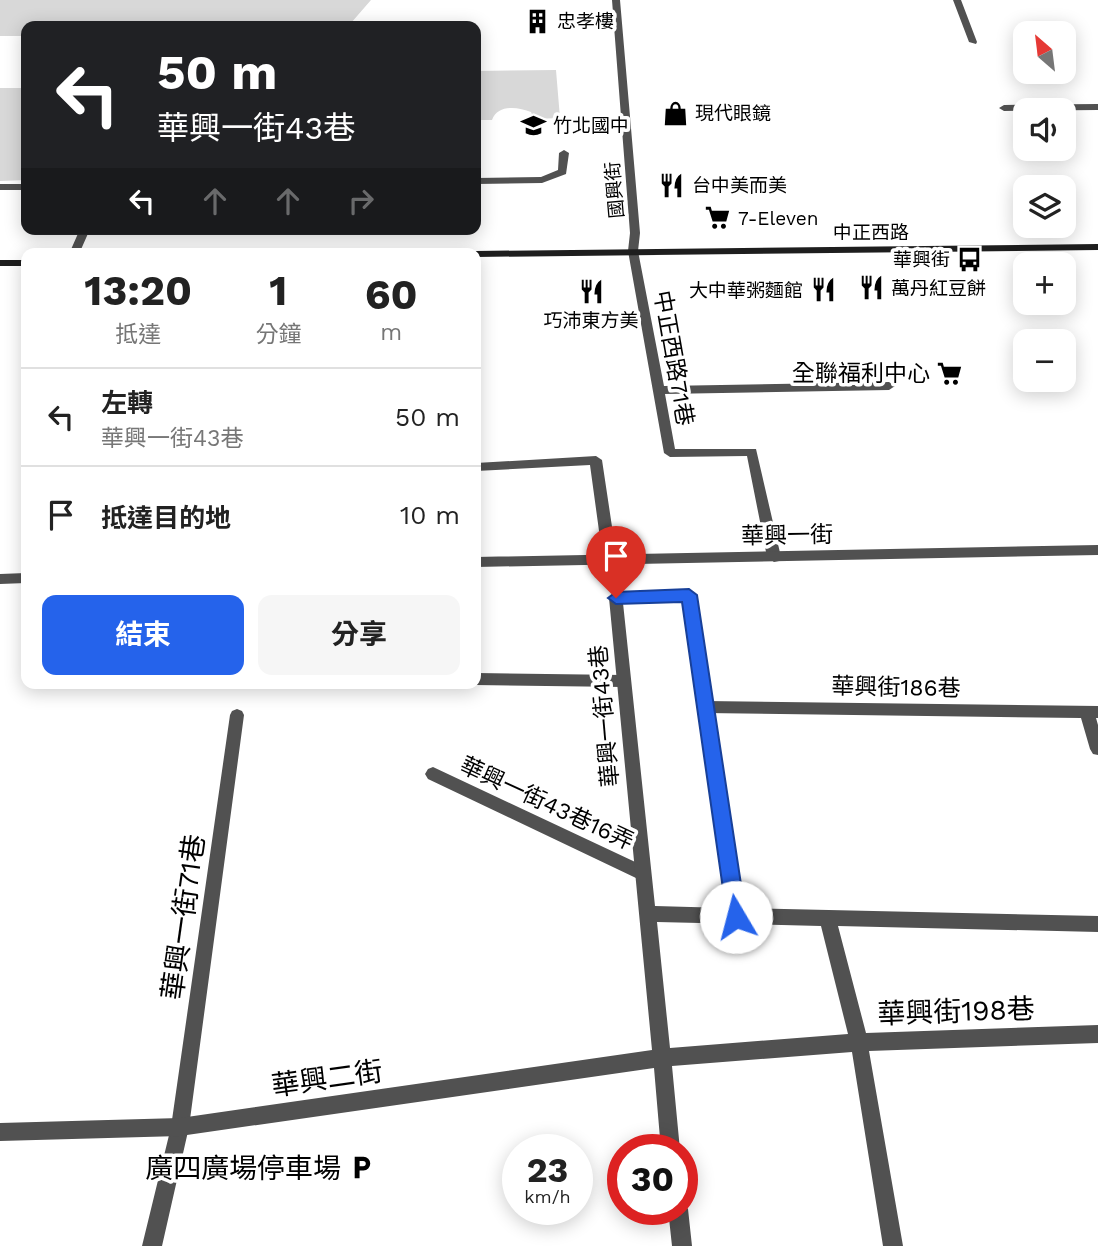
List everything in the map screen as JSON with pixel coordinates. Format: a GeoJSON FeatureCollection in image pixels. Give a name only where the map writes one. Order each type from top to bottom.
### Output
{"type":"FeatureCollection","features":[{"type":"Feature","properties":{"kind":"main road","name":"中正西路"},"geometry":{"type":"LineString","coordinates":[[481,254],[1098,247]]}},
{"type":"Feature","properties":{"kind":"main road"},"geometry":{"type":"LineString","coordinates":[[0,263],[21,263]]}},
{"type":"Feature","properties":{"kind":"street","name":"國興街"},"geometry":{"type":"LineString","coordinates":[[616,0],[635,233],[633,251]]}},
{"type":"Feature","properties":{"kind":"street"},"geometry":{"type":"LineString","coordinates":[[957,0],[974,42]]}},
{"type":"Feature","properties":{"kind":"street"},"geometry":{"type":"LineString","coordinates":[[1004,107],[1098,107]]}},
{"type":"Feature","properties":{"kind":"street"},"geometry":{"type":"LineString","coordinates":[[481,181],[542,180],[563,172],[564,153]]}},
{"type":"Feature","properties":{"kind":"street"},"geometry":{"type":"LineString","coordinates":[[0,187],[21,187]]}},
{"type":"Feature","properties":{"kind":"street","name":"中正西路71巷"},"geometry":{"type":"LineString","coordinates":[[633,251],[670,453],[752,452],[774,556]]}},
{"type":"Feature","properties":{"kind":"street"},"geometry":{"type":"LineString","coordinates":[[658,390],[889,386]]}},
{"type":"Feature","properties":{"kind":"street"},"geometry":{"type":"LineString","coordinates":[[481,467],[596,460],[610,560]]}},
{"type":"Feature","properties":{"kind":"street","name":"華興一街"},"geometry":{"type":"LineString","coordinates":[[481,562],[1098,550]]}},
{"type":"Feature","properties":{"kind":"street"},"geometry":{"type":"LineString","coordinates":[[0,579],[21,578]]}},
{"type":"Feature","properties":{"kind":"street","name":"華興一街43巷"},"geometry":{"type":"LineString","coordinates":[[660,1058],[616,598],[689,595],[736,917]]}},
{"type":"Feature","properties":{"kind":"street"},"geometry":{"type":"LineString","coordinates":[[481,679],[623,681]]}},
{"type":"Feature","properties":{"kind":"street","name":"華興街186巷"},"geometry":{"type":"LineString","coordinates":[[705,707],[1092,712],[1098,749]]}},
{"type":"Feature","properties":{"kind":"street","name":"華興一街71巷"},"geometry":{"type":"LineString","coordinates":[[152,1246],[180,1127],[237,715]]}},
{"type":"Feature","properties":{"kind":"street","name":"華興一街43巷16弄"},"geometry":{"type":"LineString","coordinates":[[433,774],[642,873]]}},
{"type":"Feature","properties":{"kind":"street"},"geometry":{"type":"LineString","coordinates":[[647,914],[1098,924]]}},
{"type":"Feature","properties":{"kind":"street","name":"華興街198巷"},"geometry":{"type":"LineString","coordinates":[[828,918],[859,1042],[1098,1034]]}},
{"type":"Feature","properties":{"kind":"street"},"geometry":{"type":"LineString","coordinates":[[859,1042],[892,1246]]}},
{"type":"Feature","properties":{"kind":"street","name":"華興二街"},"geometry":{"type":"LineString","coordinates":[[0,1132],[180,1127],[660,1058],[859,1042]]}},
{"type":"Feature","properties":{"kind":"street"},"geometry":{"type":"LineString","coordinates":[[660,1058],[669,1134]]}},
{"type":"Feature","properties":{"kind":"street"},"geometry":{"type":"LineString","coordinates":[[680,1225],[682,1246]]}},
{"type":"Feature","properties":{"kind":"shaded area"},"geometry":{"type":"Polygon","coordinates":[[[0,0],[371,0],[353,21],[21,21],[21,36],[0,36],[0,0]]]}},
{"type":"Feature","properties":{"kind":"shaded area"},"geometry":{"type":"Polygon","coordinates":[[[556,70],[560,118],[534,119],[531,112],[509,108],[499,111],[492,120],[481,120],[481,71],[556,70]]]}},
{"type":"Feature","properties":{"kind":"shaded area"},"geometry":{"type":"Polygon","coordinates":[[[0,88],[21,88],[21,180],[0,181],[0,88]]]}},
{"type":"Feature","properties":{"kind":"place","name":"忠孝樓"},"geometry":{"type":"Point","coordinates":[537,21]}},
{"type":"Feature","properties":{"kind":"place","name":"現代眼鏡"},"geometry":{"type":"Point","coordinates":[675,113]}},
{"type":"Feature","properties":{"kind":"place","name":"竹北國中"},"geometry":{"type":"Point","coordinates":[533,125]}},
{"type":"Feature","properties":{"kind":"place","name":"台中美而美"},"geometry":{"type":"Point","coordinates":[672,185]}},
{"type":"Feature","properties":{"kind":"place","name":"7-Eleven"},"geometry":{"type":"Point","coordinates":[718,218]}},
{"type":"Feature","properties":{"kind":"place","name":"華興街"},"geometry":{"type":"Point","coordinates":[970,259]}},
{"type":"Feature","properties":{"kind":"place","name":"萬丹紅豆餅"},"geometry":{"type":"Point","coordinates":[871,288]}},
{"type":"Feature","properties":{"kind":"place","name":"大中華粥麵館"},"geometry":{"type":"Point","coordinates":[823,290]}},
{"type":"Feature","properties":{"kind":"place","name":"巧沛東方美"},"geometry":{"type":"Point","coordinates":[591,292]}},
{"type":"Feature","properties":{"kind":"place","name":"全聯福利中心"},"geometry":{"type":"Point","coordinates":[950,373]}},
{"type":"Feature","properties":{"kind":"place","name":"廣四廣場停車場"},"geometry":{"type":"Point","coordinates":[361,1168]}},
{"type":"Feature","properties":{"kind":"route"},"geometry":{"type":"LineString","coordinates":[[616,598],[689,595],[736,917]]}}]}
